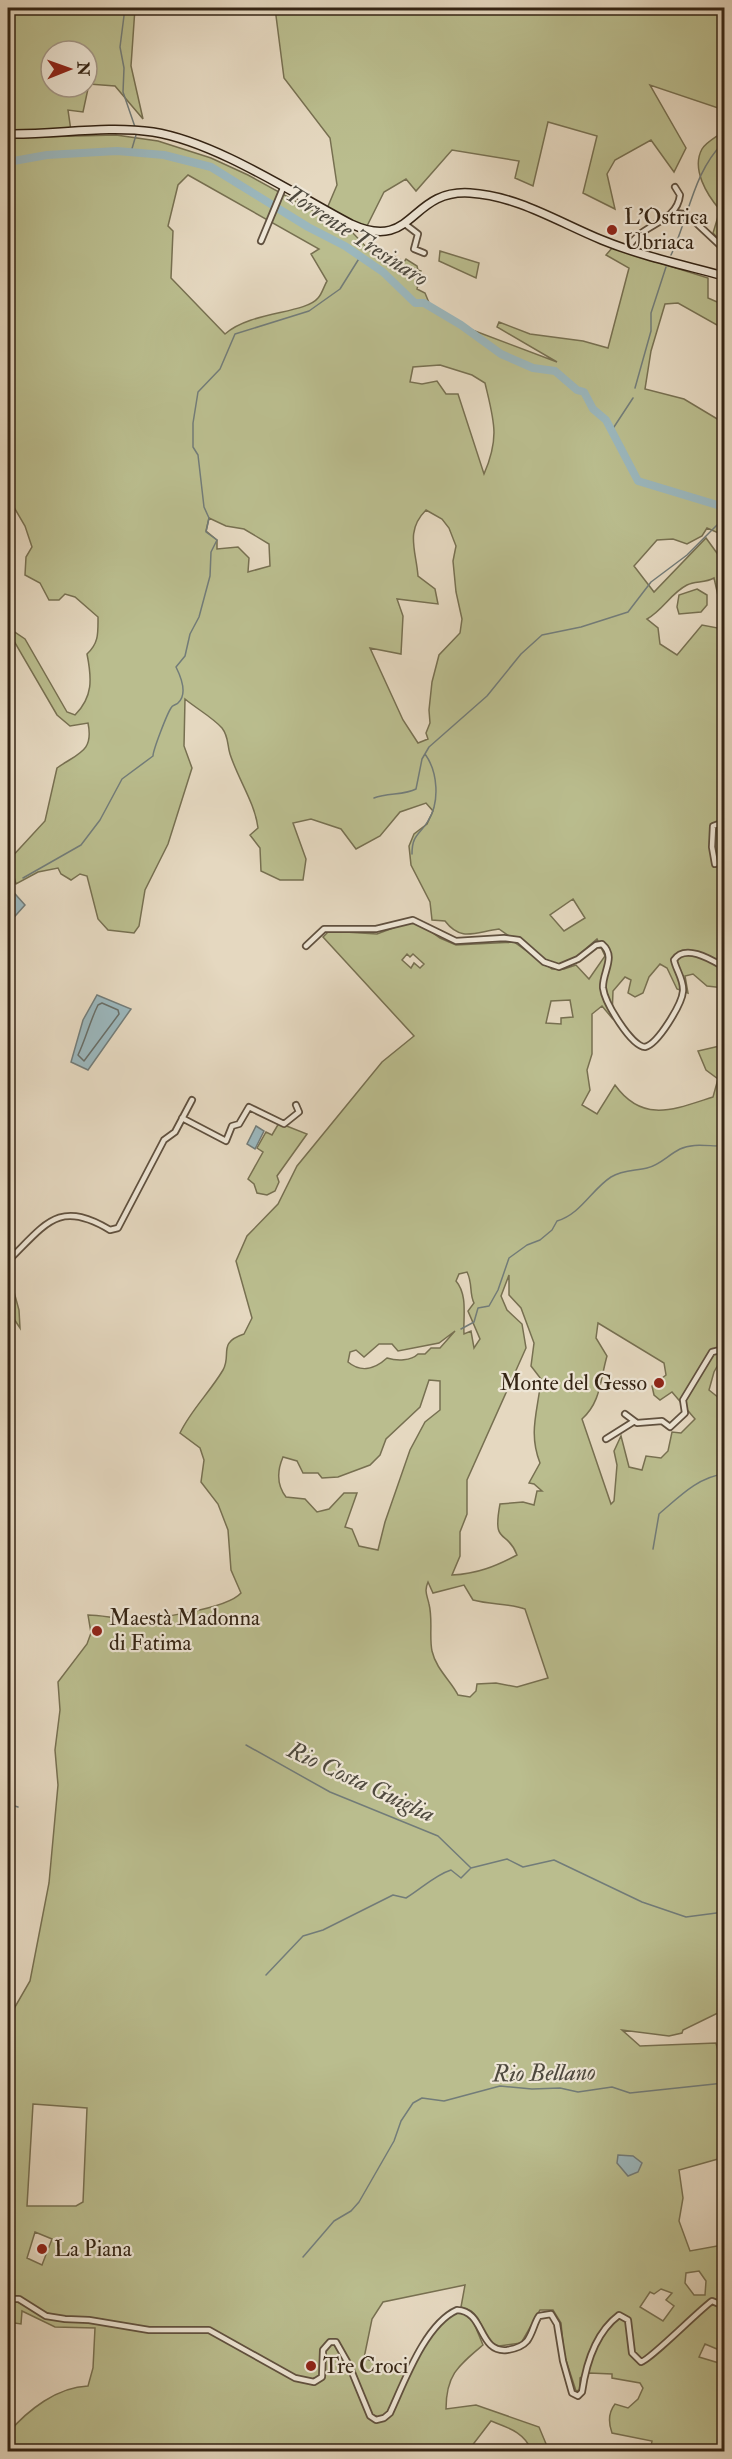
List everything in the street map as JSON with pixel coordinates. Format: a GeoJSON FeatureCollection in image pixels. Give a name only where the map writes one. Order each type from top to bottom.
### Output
{"type":"FeatureCollection","features":[{"type":"Feature","properties":{"kind":"main road"},"geometry":{"type":"LineString","coordinates":[[8,134],[128,130],[156,132],[196,144],[368,231],[389,232],[405,224],[438,196],[474,193],[533,208],[628,249],[724,276]]}},
{"type":"Feature","properties":{"kind":"street"},"geometry":{"type":"LineString","coordinates":[[628,249],[632,241],[674,213],[680,195],[675,187]]}},
{"type":"Feature","properties":{"kind":"street"},"geometry":{"type":"LineString","coordinates":[[261,241],[283,188]]}},
{"type":"Feature","properties":{"kind":"street"},"geometry":{"type":"LineString","coordinates":[[674,213],[686,214]]}},
{"type":"Feature","properties":{"kind":"street"},"geometry":{"type":"LineString","coordinates":[[692,219],[724,249]]}},
{"type":"Feature","properties":{"kind":"street"},"geometry":{"type":"LineString","coordinates":[[405,224],[418,234],[414,249],[424,254]]}},
{"type":"Feature","properties":{"kind":"street"},"geometry":{"type":"LineString","coordinates":[[715,864],[712,847],[713,826],[724,822]]}},
{"type":"Feature","properties":{"kind":"street"},"geometry":{"type":"LineString","coordinates":[[306,946],[324,928],[376,929],[408,920],[420,921],[456,941],[509,938],[519,940],[544,962],[555,966],[567,965],[596,945],[602,944],[609,951],[610,958],[603,980],[606,998],[631,1038],[637,1045],[645,1047],[658,1040],[683,994],[683,985],[674,960],[676,956],[686,953],[704,955],[724,967]]}},
{"type":"Feature","properties":{"kind":"street"},"geometry":{"type":"LineString","coordinates":[[8,1258],[11,1258],[45,1225],[70,1214],[91,1219],[110,1230],[118,1228],[164,1140],[175,1132],[192,1100]]}},
{"type":"Feature","properties":{"kind":"street"},"geometry":{"type":"LineString","coordinates":[[182,1118],[226,1141],[232,1126],[239,1124],[249,1107],[284,1124],[299,1112],[296,1105]]}},
{"type":"Feature","properties":{"kind":"street"},"geometry":{"type":"LineString","coordinates":[[606,1439],[633,1422],[662,1421],[670,1426],[683,1416],[683,1400],[711,1352],[724,1349]]}},
{"type":"Feature","properties":{"kind":"street"},"geometry":{"type":"LineString","coordinates":[[625,1414],[633,1422]]}},
{"type":"Feature","properties":{"kind":"street"},"geometry":{"type":"LineString","coordinates":[[8,2299],[19,2300],[46,2316],[65,2319],[89,2320],[149,2330],[209,2330],[296,2378],[308,2382],[322,2377],[323,2350],[330,2342],[336,2342],[349,2365],[370,2416],[376,2420],[390,2413],[415,2358],[427,2339],[436,2327],[457,2310],[472,2316],[491,2347],[500,2351],[513,2350],[525,2344],[539,2316],[551,2314],[557,2324],[563,2361],[572,2393],[578,2396],[582,2392],[587,2362],[609,2324],[619,2315],[628,2320],[632,2353],[641,2362],[647,2360],[660,2345],[712,2301],[724,2306]]}},
{"type":"Feature","properties":{"kind":"green space"},"geometry":{"type":"Polygon","coordinates":[[[8,8],[135,8],[131,66],[143,119],[115,86],[99,85],[99,39],[39,39],[39,99],[86,99],[83,112],[68,110],[71,131],[38,137],[116,135],[158,141],[211,158],[248,175],[352,232],[372,253],[390,265],[394,256],[404,262],[406,259],[417,266],[421,271],[417,289],[425,293],[432,310],[467,328],[557,362],[497,327],[499,322],[530,334],[583,341],[608,348],[629,268],[606,255],[612,248],[708,278],[708,298],[724,305],[724,329],[678,303],[665,304],[651,351],[645,389],[684,399],[724,423],[724,543],[721,534],[707,528],[702,536],[687,544],[673,539],[657,540],[634,566],[654,592],[706,538],[722,560],[724,558],[722,574],[724,622],[714,578],[681,588],[647,619],[658,628],[660,644],[677,655],[702,625],[718,628],[718,636],[724,635],[724,988],[707,986],[693,974],[685,976],[688,993],[677,989],[667,968],[660,964],[649,977],[643,993],[635,997],[628,993],[631,980],[625,977],[613,991],[612,1018],[602,1006],[592,1014],[592,1054],[587,1070],[590,1090],[582,1105],[597,1114],[615,1085],[637,1105],[648,1109],[673,1109],[713,1097],[718,1079],[706,1070],[698,1051],[724,1045],[724,1354],[714,1372],[709,1390],[724,1402],[724,2010],[683,2030],[682,2033],[669,2036],[622,2030],[640,2046],[716,2043],[718,2051],[724,2053],[724,2200],[718,2159],[679,2170],[683,2198],[679,2221],[690,2251],[717,2246],[724,2251],[724,2327],[721,2323],[724,2334],[724,2352],[724,2451],[650,2451],[652,2441],[612,2433],[609,2418],[613,2407],[615,2404],[628,2408],[638,2399],[643,2388],[640,2383],[612,2378],[612,2374],[589,2373],[580,2378],[580,2390],[576,2391],[564,2354],[561,2323],[553,2310],[540,2310],[521,2343],[499,2346],[486,2341],[476,2315],[461,2307],[465,2285],[383,2302],[372,2319],[364,2358],[410,2375],[418,2357],[438,2328],[446,2320],[462,2312],[473,2321],[483,2345],[455,2372],[448,2388],[446,2409],[476,2405],[539,2427],[549,2451],[532,2451],[520,2435],[491,2421],[468,2451],[8,2451],[8,2433],[34,2408],[54,2395],[76,2387],[88,2386],[93,2368],[95,2328],[55,2327],[22,2311],[21,2324],[8,2322],[8,2302],[16,2301],[47,2318],[109,2325],[105,2320],[54,2315],[24,2300],[8,2297],[8,2019],[30,1981],[49,1883],[58,1785],[55,1750],[60,1710],[58,1682],[87,1644],[91,1633],[88,1615],[130,1619],[155,1618],[206,1609],[233,1599],[241,1593],[231,1570],[228,1530],[218,1504],[201,1482],[204,1460],[200,1448],[180,1433],[223,1370],[228,1345],[236,1337],[244,1334],[252,1318],[236,1261],[247,1236],[278,1204],[297,1166],[382,1062],[414,1036],[323,937],[329,931],[377,934],[409,922],[419,923],[440,938],[456,945],[514,942],[552,969],[564,969],[576,965],[589,979],[605,956],[597,939],[567,965],[550,965],[499,929],[463,934],[457,932],[445,921],[432,920],[430,902],[411,865],[409,846],[414,834],[427,824],[433,811],[426,803],[400,812],[380,836],[356,849],[341,829],[311,819],[293,823],[306,859],[303,880],[280,880],[261,871],[260,848],[250,835],[258,828],[256,819],[233,763],[226,735],[218,724],[185,699],[184,746],[192,768],[168,844],[145,890],[139,926],[134,933],[108,930],[98,919],[87,876],[80,874],[71,880],[61,874],[58,868],[38,872],[16,884],[9,860],[45,821],[57,768],[83,751],[89,740],[89,733],[88,723],[70,726],[57,715],[11,636],[13,631],[25,639],[67,712],[75,715],[85,701],[90,687],[87,654],[96,642],[98,633],[98,617],[75,597],[65,594],[59,600],[49,600],[40,583],[25,575],[26,557],[32,547],[25,526],[8,497],[8,8]],[[188,175],[178,185],[168,226],[173,231],[171,278],[225,334],[249,321],[311,303],[319,296],[327,281],[311,254],[319,249],[188,175]],[[440,365],[413,367],[410,382],[422,384],[437,381],[446,394],[458,394],[484,474],[494,439],[491,408],[485,383],[472,375],[440,365]],[[426,510],[416,526],[413,541],[418,576],[435,589],[438,604],[397,599],[403,616],[401,654],[370,648],[403,720],[418,743],[428,739],[426,733],[430,723],[432,682],[439,655],[460,633],[462,619],[453,561],[456,546],[449,528],[442,519],[426,510]],[[209,518],[206,531],[217,540],[217,549],[238,547],[249,558],[248,572],[270,566],[269,544],[244,529],[226,526],[209,518]],[[573,899],[550,915],[564,931],[585,918],[573,899]],[[407,954],[402,960],[411,968],[414,963],[420,968],[424,964],[413,954],[410,957],[407,954]],[[570,1000],[551,1001],[546,1023],[561,1024],[561,1018],[573,1017],[570,1000]],[[467,1272],[459,1274],[456,1281],[460,1287],[464,1306],[464,1334],[471,1331],[474,1348],[480,1339],[468,1311],[474,1303],[467,1272]],[[509,1275],[501,1296],[507,1310],[522,1324],[526,1348],[467,1480],[467,1514],[460,1532],[460,1556],[452,1575],[486,1569],[517,1555],[499,1532],[500,1504],[523,1502],[534,1505],[537,1491],[542,1491],[529,1483],[540,1463],[536,1452],[534,1431],[541,1379],[531,1366],[534,1343],[521,1308],[509,1295],[509,1275]],[[598,1323],[596,1338],[607,1356],[596,1398],[582,1419],[611,1504],[614,1501],[617,1465],[614,1451],[621,1436],[629,1467],[642,1470],[646,1456],[661,1458],[668,1451],[672,1432],[681,1433],[695,1419],[672,1392],[660,1400],[654,1395],[652,1386],[666,1375],[664,1363],[598,1323]],[[455,1331],[439,1343],[398,1351],[392,1344],[379,1344],[364,1357],[356,1350],[350,1352],[348,1362],[358,1368],[368,1368],[378,1365],[387,1358],[408,1359],[418,1354],[425,1354],[431,1348],[440,1348],[455,1331]],[[429,1380],[420,1407],[386,1439],[380,1455],[370,1465],[338,1477],[322,1478],[318,1473],[303,1473],[297,1461],[283,1457],[279,1482],[286,1497],[305,1499],[317,1512],[329,1509],[344,1493],[357,1493],[345,1527],[352,1529],[359,1546],[378,1550],[385,1522],[410,1450],[425,1422],[440,1410],[440,1381],[429,1380]],[[428,1582],[426,1591],[430,1610],[432,1651],[440,1669],[458,1695],[470,1697],[476,1691],[477,1684],[496,1683],[517,1687],[548,1678],[525,1609],[473,1600],[464,1585],[433,1593],[428,1582]],[[33,2104],[27,2206],[76,2206],[83,2202],[87,2108],[33,2104]],[[35,2232],[27,2258],[42,2265],[52,2239],[35,2232]],[[699,2271],[686,2273],[685,2283],[694,2295],[705,2295],[706,2281],[699,2271]],[[661,2289],[654,2294],[650,2292],[640,2307],[663,2321],[674,2306],[666,2300],[672,2293],[661,2289]],[[705,2344],[699,2357],[719,2363],[724,2352],[705,2344]]]}},
{"type":"Feature","properties":{"kind":"green space"},"geometry":{"type":"Polygon","coordinates":[[[275,8],[724,8],[724,110],[650,85],[686,148],[674,172],[651,140],[615,160],[607,174],[615,209],[583,193],[597,136],[548,122],[533,186],[515,178],[519,161],[452,150],[416,191],[406,179],[384,192],[365,230],[326,211],[337,185],[330,138],[284,78],[275,8]]]}},
{"type":"Feature","properties":{"kind":"green space"},"geometry":{"type":"Polygon","coordinates":[[[724,131],[724,245],[713,233],[720,210],[702,181],[698,165],[704,146],[724,131]]]}},
{"type":"Feature","properties":{"kind":"green space"},"geometry":{"type":"Polygon","coordinates":[[[440,251],[479,263],[476,278],[439,261],[440,251]]]}},
{"type":"Feature","properties":{"kind":"green space"},"geometry":{"type":"Polygon","coordinates":[[[697,589],[707,595],[707,605],[701,612],[679,614],[677,607],[679,595],[697,589]]]}},
{"type":"Feature","properties":{"kind":"green space"},"geometry":{"type":"Polygon","coordinates":[[[279,1123],[307,1134],[277,1176],[279,1182],[275,1191],[267,1195],[257,1193],[254,1184],[248,1179],[263,1152],[257,1148],[266,1132],[272,1135],[279,1123]]]}},
{"type":"Feature","properties":{"kind":"green space"},"geometry":{"type":"Polygon","coordinates":[[[8,1270],[19,1310],[20,1328],[8,1310],[8,1270]]]}},
{"type":"Feature","properties":{"kind":"water"},"geometry":{"type":"Polygon","coordinates":[[[8,886],[25,905],[8,924],[8,886]]]}},
{"type":"Feature","properties":{"kind":"water"},"geometry":{"type":"Polygon","coordinates":[[[97,995],[131,1009],[88,1070],[71,1062],[83,1020],[97,995]]]}},
{"type":"Feature","properties":{"kind":"water"},"geometry":{"type":"Polygon","coordinates":[[[256,1126],[264,1131],[255,1149],[247,1144],[256,1126]]]}},
{"type":"Feature","properties":{"kind":"water"},"geometry":{"type":"Polygon","coordinates":[[[618,2155],[633,2156],[642,2163],[638,2172],[628,2176],[617,2163],[618,2155]]]}},
{"type":"Feature","properties":{"kind":"waterway"},"geometry":{"type":"LineString","coordinates":[[125,8],[120,47],[124,68],[123,92],[135,127]]}},
{"type":"Feature","properties":{"kind":"waterway"},"geometry":{"type":"LineString","coordinates":[[131,152],[136,135]]}},
{"type":"Feature","properties":{"kind":"waterway"},"geometry":{"type":"LineString","coordinates":[[671,255],[698,181],[705,167],[724,142]]}},
{"type":"Feature","properties":{"kind":"waterway","name":"Torrente Tresinaro"},"geometry":{"type":"LineString","coordinates":[[8,162],[47,155],[117,151],[164,155],[211,167],[308,227],[345,246],[383,272],[415,303],[424,303],[461,325],[501,354],[533,368],[555,371],[577,390],[584,392],[593,409],[606,420],[638,481],[724,507]]}},
{"type":"Feature","properties":{"kind":"waterway"},"geometry":{"type":"LineString","coordinates":[[23,878],[81,845],[100,820],[122,779],[153,756],[169,712],[183,695],[176,667],[185,656],[190,634],[199,617],[210,576],[211,552],[217,540],[206,532],[209,518],[204,507],[198,455],[193,447],[193,423],[198,392],[220,369],[235,334],[309,311],[340,289],[360,257]]}},
{"type":"Feature","properties":{"kind":"waterway"},"geometry":{"type":"LineString","coordinates":[[635,388],[651,331],[651,313],[666,267]]}},
{"type":"Feature","properties":{"kind":"waterway"},"geometry":{"type":"LineString","coordinates":[[612,430],[633,398]]}},
{"type":"Feature","properties":{"kind":"waterway"},"geometry":{"type":"LineString","coordinates":[[374,798],[416,789],[422,759],[429,747],[487,696],[521,654],[542,635],[581,627],[628,612],[651,582],[687,555],[718,524],[724,510]]}},
{"type":"Feature","properties":{"kind":"waterway"},"geometry":{"type":"LineString","coordinates":[[412,854],[415,838],[432,813],[436,796],[433,769],[425,754]]}},
{"type":"Feature","properties":{"kind":"waterway"},"geometry":{"type":"LineString","coordinates":[[461,1329],[474,1322],[478,1308],[489,1306],[498,1290],[509,1258],[527,1245],[540,1240],[552,1230],[557,1221],[573,1213],[611,1177],[652,1167],[685,1147],[721,1146],[724,1142]]}},
{"type":"Feature","properties":{"kind":"waterway"},"geometry":{"type":"LineString","coordinates":[[653,1549],[659,1514],[697,1483],[724,1474]]}},
{"type":"Feature","properties":{"kind":"waterway","name":"Rio Costa Guiglia"},"geometry":{"type":"LineString","coordinates":[[246,1745],[330,1792],[438,1836],[471,1868],[507,1859],[523,1867],[554,1860],[642,1902],[686,1917],[724,1912]]}},
{"type":"Feature","properties":{"kind":"waterway"},"geometry":{"type":"LineString","coordinates":[[8,1804],[18,1807]]}},
{"type":"Feature","properties":{"kind":"waterway"},"geometry":{"type":"LineString","coordinates":[[266,1975],[303,1936],[323,1930],[393,1895],[406,1898],[445,1872],[451,1870],[461,1878],[470,1869]]}},
{"type":"Feature","properties":{"kind":"waterway","name":"Rio Bellano"},"geometry":{"type":"LineString","coordinates":[[303,2257],[334,2221],[351,2211],[359,2202],[394,2141],[401,2121],[413,2103],[422,2098],[444,2101],[500,2086],[532,2089],[560,2088],[578,2092],[612,2087],[630,2093],[724,2083]]}},
{"type":"Feature","properties":{"kind":"waterway"},"geometry":{"type":"LineString","coordinates":[[718,2384],[724,2390]]}},
{"type":"Feature","properties":{"kind":"place","name":"L’Ostrica Ubriaca"},"geometry":{"type":"Point","coordinates":[612,230]}},
{"type":"Feature","properties":{"kind":"place","name":"Monte del Gesso"},"geometry":{"type":"Point","coordinates":[659,1383]}},
{"type":"Feature","properties":{"kind":"place","name":"Maestà Madonna di Fatima"},"geometry":{"type":"Point","coordinates":[97,1631]}},
{"type":"Feature","properties":{"kind":"place","name":"La Piana"},"geometry":{"type":"Point","coordinates":[42,2249]}},
{"type":"Feature","properties":{"kind":"place","name":"Tre Croci"},"geometry":{"type":"Point","coordinates":[311,2366]}}]}
